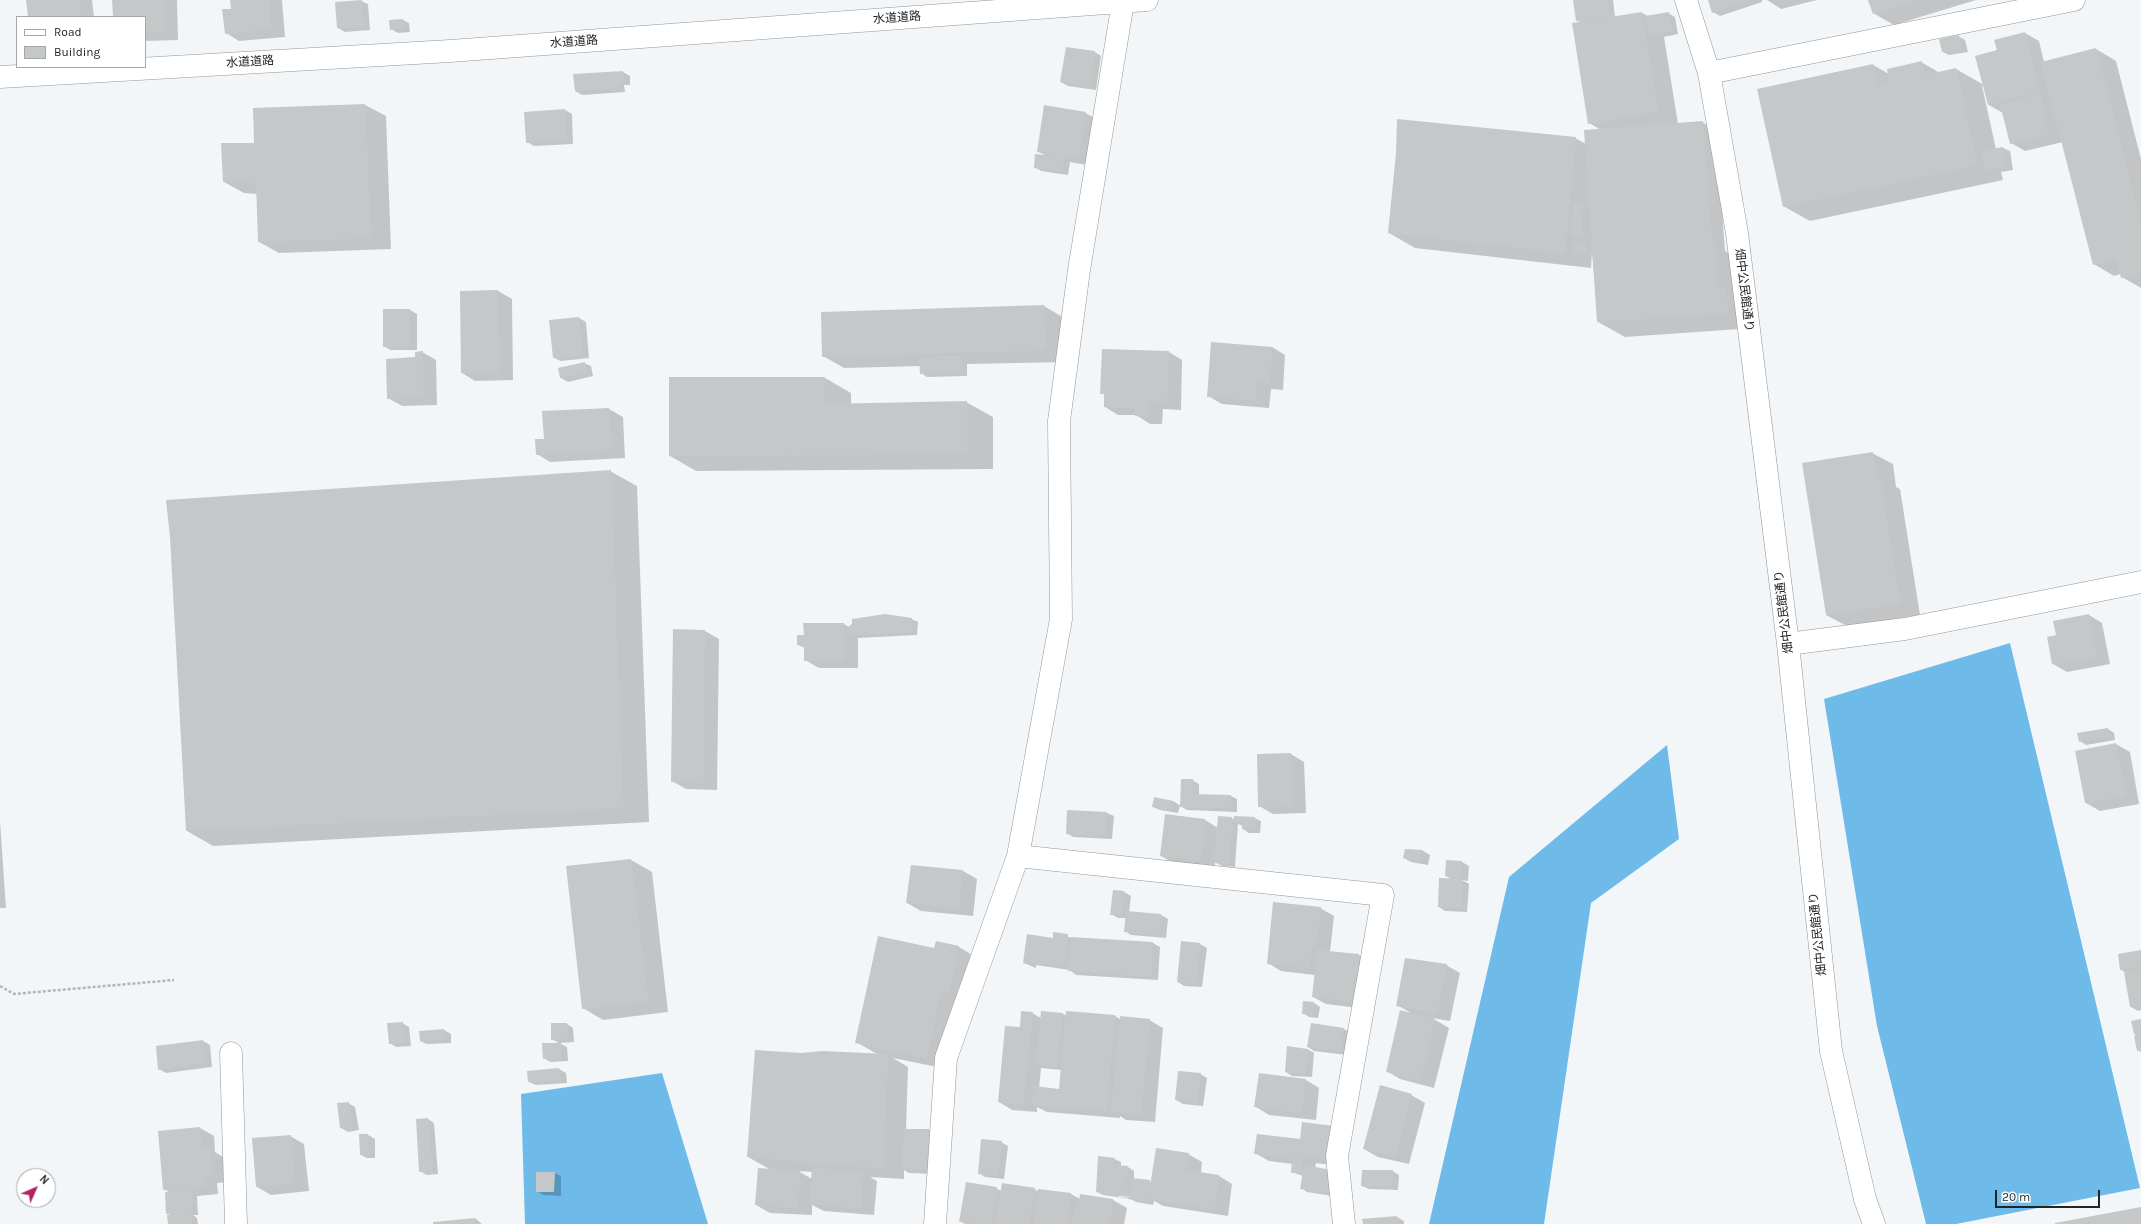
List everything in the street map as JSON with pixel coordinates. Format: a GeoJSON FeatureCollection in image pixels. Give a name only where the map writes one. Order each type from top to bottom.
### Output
{"type":"FeatureCollection","features":[{"type":"Feature","properties":{"kind":"street","name":"水道道路"},"geometry":{"type":"LineString","coordinates":[[0,77],[450,51],[1147,0]]}},
{"type":"Feature","properties":{"kind":"street","name":"畑中公民館通り"},"geometry":{"type":"LineString","coordinates":[[1686,0],[1709,73],[1737,232],[1788,644],[1831,1051],[1865,1199],[1874,1224]]}},
{"type":"Feature","properties":{"kind":"street"},"geometry":{"type":"LineString","coordinates":[[1709,73],[2074,0]]}},
{"type":"Feature","properties":{"kind":"street"},"geometry":{"type":"LineString","coordinates":[[935,1224],[946,1058],[1018,856],[1061,619],[1059,421],[1079,270],[1123,2]]}},
{"type":"Feature","properties":{"kind":"street"},"geometry":{"type":"LineString","coordinates":[[1788,644],[1906,629],[2141,582]]}},
{"type":"Feature","properties":{"kind":"street"},"geometry":{"type":"LineString","coordinates":[[1018,856],[1383,895],[1337,1156],[1344,1224]]}},
{"type":"Feature","properties":{"kind":"street"},"geometry":{"type":"LineString","coordinates":[[231,1053],[236,1224]]}},
{"type":"Feature","properties":{"kind":"path"},"geometry":{"type":"LineString","coordinates":[[0,986],[14,994],[174,980]]}},
{"type":"Feature","properties":{"kind":"shaded area"},"geometry":{"type":"Polygon","coordinates":[[[2010,643],[2140,1188],[1956,1224],[1926,1224],[1877,1026],[1824,699],[2010,643]]]}},
{"type":"Feature","properties":{"kind":"shaded area"},"geometry":{"type":"Polygon","coordinates":[[[1667,745],[1679,839],[1591,903],[1544,1224],[1429,1224],[1509,877],[1667,745]]]}},
{"type":"Feature","properties":{"kind":"shaded area"},"geometry":{"type":"Polygon","coordinates":[[[662,1073],[708,1224],[525,1224],[521,1094],[662,1073]]]}},
{"type":"Feature","properties":{"kind":"building"},"geometry":{"type":"Polygon","coordinates":[[[26,0],[80,0],[81,16],[28,16],[26,0]]]}},
{"type":"Feature","properties":{"kind":"building"},"geometry":{"type":"Polygon","coordinates":[[[112,0],[163,0],[165,33],[146,33],[146,16],[113,16],[112,0]]]}},
{"type":"Feature","properties":{"kind":"building"},"geometry":{"type":"Polygon","coordinates":[[[230,0],[269,0],[271,29],[225,34],[222,9],[231,9],[230,0]]]}},
{"type":"Feature","properties":{"kind":"building"},"geometry":{"type":"Polygon","coordinates":[[[362,0],[363,27],[337,28],[335,2],[362,0]]]}},
{"type":"Feature","properties":{"kind":"building"},"geometry":{"type":"Polygon","coordinates":[[[1573,0],[1607,0],[1609,16],[1576,21],[1573,0]]]}},
{"type":"Feature","properties":{"kind":"building"},"geometry":{"type":"Polygon","coordinates":[[[1708,0],[1750,0],[1712,13],[1708,0]]]}},
{"type":"Feature","properties":{"kind":"building"},"geometry":{"type":"Polygon","coordinates":[[[1868,0],[1917,0],[1873,14],[1868,0]]]}},
{"type":"Feature","properties":{"kind":"building"},"geometry":{"type":"Polygon","coordinates":[[[1642,12],[1658,112],[1588,124],[1572,23],[1642,12]]]}},
{"type":"Feature","properties":{"kind":"building"},"geometry":{"type":"Polygon","coordinates":[[[1669,12],[1672,31],[1649,35],[1645,16],[1669,12]]]}},
{"type":"Feature","properties":{"kind":"building"},"geometry":{"type":"Polygon","coordinates":[[[403,19],[404,28],[390,30],[389,20],[403,19]]]}},
{"type":"Feature","properties":{"kind":"building"},"geometry":{"type":"Polygon","coordinates":[[[2025,32],[2039,92],[1988,105],[1975,56],[1997,50],[1994,40],[2025,32]]]}},
{"type":"Feature","properties":{"kind":"building"},"geometry":{"type":"Polygon","coordinates":[[[1959,35],[1961,49],[1942,52],[1939,39],[1959,35]]]}},
{"type":"Feature","properties":{"kind":"building"},"geometry":{"type":"Polygon","coordinates":[[[1066,47],[1095,51],[1090,87],[1060,82],[1066,47]]]}},
{"type":"Feature","properties":{"kind":"building"},"geometry":{"type":"Polygon","coordinates":[[[2096,48],[2141,225],[2141,273],[2121,278],[2116,259],[2093,265],[2041,62],[2096,48]]]}},
{"type":"Feature","properties":{"kind":"building"},"geometry":{"type":"Polygon","coordinates":[[[1922,61],[1925,75],[1956,68],[1977,165],[1783,207],[1757,89],[1873,64],[1879,86],[1890,83],[1887,69],[1922,61]]]}},
{"type":"Feature","properties":{"kind":"building"},"geometry":{"type":"Polygon","coordinates":[[[623,71],[624,82],[618,82],[618,89],[575,91],[573,74],[623,71]]]}},
{"type":"Feature","properties":{"kind":"building"},"geometry":{"type":"Polygon","coordinates":[[[2040,94],[2049,134],[2010,144],[2000,104],[2040,94]]]}},
{"type":"Feature","properties":{"kind":"building"},"geometry":{"type":"Polygon","coordinates":[[[365,104],[371,238],[258,242],[256,183],[223,182],[221,143],[254,143],[253,108],[365,104]]]}},
{"type":"Feature","properties":{"kind":"building"},"geometry":{"type":"Polygon","coordinates":[[[1044,105],[1086,112],[1078,159],[1037,152],[1044,105]]]}},
{"type":"Feature","properties":{"kind":"building"},"geometry":{"type":"Polygon","coordinates":[[[565,109],[567,140],[526,143],[524,112],[565,109]]]}},
{"type":"Feature","properties":{"kind":"building"},"geometry":{"type":"Polygon","coordinates":[[[1397,119],[1576,137],[1565,253],[1388,233],[1396,153],[1397,119]]]}},
{"type":"Feature","properties":{"kind":"building"},"geometry":{"type":"Polygon","coordinates":[[[1703,121],[1712,243],[1706,244],[1715,243],[1717,287],[1726,287],[1728,313],[1597,322],[1584,130],[1703,121]]]}},
{"type":"Feature","properties":{"kind":"building"},"geometry":{"type":"Polygon","coordinates":[[[2003,147],[2007,166],[1985,171],[1981,151],[2003,147]]]}},
{"type":"Feature","properties":{"kind":"building"},"geometry":{"type":"Polygon","coordinates":[[[1035,154],[1064,157],[1062,172],[1034,168],[1035,154]]]}},
{"type":"Feature","properties":{"kind":"building"},"geometry":{"type":"Polygon","coordinates":[[[1573,203],[1583,204],[1582,236],[1572,235],[1573,203]]]}},
{"type":"Feature","properties":{"kind":"building"},"geometry":{"type":"Polygon","coordinates":[[[1574,244],[1586,245],[1585,254],[1573,254],[1574,244]]]}},
{"type":"Feature","properties":{"kind":"building"},"geometry":{"type":"Polygon","coordinates":[[[498,290],[499,373],[461,373],[460,291],[498,290]]]}},
{"type":"Feature","properties":{"kind":"building"},"geometry":{"type":"Polygon","coordinates":[[[1044,305],[1046,350],[822,357],[821,312],[1044,305]]]}},
{"type":"Feature","properties":{"kind":"building"},"geometry":{"type":"Polygon","coordinates":[[[383,309],[410,309],[410,347],[383,347],[383,309]]]}},
{"type":"Feature","properties":{"kind":"building"},"geometry":{"type":"Polygon","coordinates":[[[579,317],[583,355],[553,358],[549,320],[579,317]]]}},
{"type":"Feature","properties":{"kind":"building"},"geometry":{"type":"Polygon","coordinates":[[[1211,342],[1272,347],[1270,383],[1257,382],[1256,400],[1207,397],[1211,342]]]}},
{"type":"Feature","properties":{"kind":"building"},"geometry":{"type":"Polygon","coordinates":[[[1102,349],[1169,351],[1167,402],[1149,402],[1149,417],[1135,416],[1135,408],[1104,407],[1104,394],[1100,394],[1102,349]]]}},
{"type":"Feature","properties":{"kind":"building"},"geometry":{"type":"Polygon","coordinates":[[[423,351],[423,398],[387,399],[386,359],[415,357],[415,352],[423,351]]]}},
{"type":"Feature","properties":{"kind":"building"},"geometry":{"type":"Polygon","coordinates":[[[961,356],[961,373],[920,374],[919,357],[961,356]]]}},
{"type":"Feature","properties":{"kind":"building"},"geometry":{"type":"Polygon","coordinates":[[[585,362],[587,372],[560,378],[558,368],[585,362]]]}},
{"type":"Feature","properties":{"kind":"building"},"geometry":{"type":"Polygon","coordinates":[[[669,377],[825,377],[825,404],[967,401],[967,454],[669,456],[669,377]]]}},
{"type":"Feature","properties":{"kind":"building"},"geometry":{"type":"Polygon","coordinates":[[[609,408],[612,450],[536,455],[535,439],[544,439],[542,411],[609,408]]]}},
{"type":"Feature","properties":{"kind":"building"},"geometry":{"type":"Polygon","coordinates":[[[1873,452],[1877,477],[1880,476],[1900,604],[1826,615],[1802,463],[1873,452]]]}},
{"type":"Feature","properties":{"kind":"building"},"geometry":{"type":"Polygon","coordinates":[[[611,470],[623,808],[186,831],[170,537],[166,500],[611,470]]]}},
{"type":"Feature","properties":{"kind":"building"},"geometry":{"type":"Polygon","coordinates":[[[885,614],[912,618],[911,632],[849,635],[849,626],[852,624],[852,619],[885,614]]]}},
{"type":"Feature","properties":{"kind":"building"},"geometry":{"type":"Polygon","coordinates":[[[2089,614],[2097,657],[2052,664],[2047,637],[2056,635],[2053,621],[2089,614]]]}},
{"type":"Feature","properties":{"kind":"building"},"geometry":{"type":"Polygon","coordinates":[[[803,623],[844,623],[844,661],[804,661],[804,645],[797,645],[797,635],[804,635],[803,623]]]}},
{"type":"Feature","properties":{"kind":"building"},"geometry":{"type":"Polygon","coordinates":[[[673,629],[705,630],[704,783],[671,782],[673,629]]]}},
{"type":"Feature","properties":{"kind":"building"},"geometry":{"type":"Polygon","coordinates":[[[2108,728],[2109,736],[2079,742],[2077,733],[2108,728]]]}},
{"type":"Feature","properties":{"kind":"building"},"geometry":{"type":"Polygon","coordinates":[[[2116,743],[2126,796],[2085,803],[2075,751],[2116,743]]]}},
{"type":"Feature","properties":{"kind":"building"},"geometry":{"type":"Polygon","coordinates":[[[1291,753],[1292,806],[1258,807],[1257,754],[1291,753]]]}},
{"type":"Feature","properties":{"kind":"building"},"geometry":{"type":"Polygon","coordinates":[[[1181,779],[1193,779],[1192,794],[1231,795],[1231,808],[1180,807],[1181,779]]]}},
{"type":"Feature","properties":{"kind":"building"},"geometry":{"type":"Polygon","coordinates":[[[1154,797],[1173,801],[1172,810],[1152,807],[1154,797]]]}},
{"type":"Feature","properties":{"kind":"building"},"geometry":{"type":"Polygon","coordinates":[[[1067,810],[1107,812],[1105,836],[1066,834],[1067,810]]]}},
{"type":"Feature","properties":{"kind":"building"},"geometry":{"type":"Polygon","coordinates":[[[1165,814],[1205,819],[1201,861],[1160,856],[1165,814]]]}},
{"type":"Feature","properties":{"kind":"building"},"geometry":{"type":"Polygon","coordinates":[[[1218,816],[1232,817],[1229,864],[1214,863],[1218,816]]]}},
{"type":"Feature","properties":{"kind":"building"},"geometry":{"type":"Polygon","coordinates":[[[1234,816],[1255,817],[1254,830],[1242,829],[1242,822],[1233,822],[1234,816]]]}},
{"type":"Feature","properties":{"kind":"building"},"geometry":{"type":"Polygon","coordinates":[[[1405,849],[1423,850],[1421,862],[1412,860],[1413,854],[1411,860],[1403,858],[1405,849]]]}},
{"type":"Feature","properties":{"kind":"building"},"geometry":{"type":"Polygon","coordinates":[[[631,859],[648,1001],[582,1009],[566,866],[631,859]]]}},
{"type":"Feature","properties":{"kind":"building"},"geometry":{"type":"Polygon","coordinates":[[[1446,860],[1462,861],[1461,878],[1445,876],[1446,860]]]}},
{"type":"Feature","properties":{"kind":"building"},"geometry":{"type":"Polygon","coordinates":[[[911,865],[963,870],[959,908],[906,903],[911,865]]]}},
{"type":"Feature","properties":{"kind":"building"},"geometry":{"type":"Polygon","coordinates":[[[1439,878],[1462,879],[1461,908],[1438,907],[1439,878]]]}},
{"type":"Feature","properties":{"kind":"building"},"geometry":{"type":"Polygon","coordinates":[[[1113,890],[1124,891],[1122,916],[1110,915],[1113,890]]]}},
{"type":"Feature","properties":{"kind":"building"},"geometry":{"type":"Polygon","coordinates":[[[1273,902],[1321,907],[1316,946],[1312,946],[1310,968],[1267,964],[1273,902]]]}},
{"type":"Feature","properties":{"kind":"building"},"geometry":{"type":"Polygon","coordinates":[[[1126,911],[1161,914],[1160,935],[1124,932],[1126,911]]]}},
{"type":"Feature","properties":{"kind":"building"},"geometry":{"type":"Polygon","coordinates":[[[1053,932],[1068,934],[1064,967],[1030,962],[1030,965],[1023,963],[1027,934],[1053,938],[1053,932]]]}},
{"type":"Feature","properties":{"kind":"building"},"geometry":{"type":"Polygon","coordinates":[[[878,936],[934,948],[936,941],[959,946],[949,992],[941,991],[927,1058],[855,1043],[878,936]]]}},
{"type":"Feature","properties":{"kind":"building"},"geometry":{"type":"Polygon","coordinates":[[[1071,937],[1153,942],[1151,977],[1068,971],[1071,937]]]}},
{"type":"Feature","properties":{"kind":"building"},"geometry":{"type":"Polygon","coordinates":[[[1181,941],[1200,943],[1196,984],[1177,982],[1181,941]]]}},
{"type":"Feature","properties":{"kind":"building"},"geometry":{"type":"Polygon","coordinates":[[[1317,950],[1359,954],[1354,1001],[1312,997],[1317,950]]]}},
{"type":"Feature","properties":{"kind":"building"},"geometry":{"type":"Polygon","coordinates":[[[2141,950],[2141,966],[2120,970],[2118,954],[2141,950]]]}},
{"type":"Feature","properties":{"kind":"building"},"geometry":{"type":"Polygon","coordinates":[[[1405,958],[1447,964],[1437,1014],[1396,1006],[1405,958]]]}},
{"type":"Feature","properties":{"kind":"building"},"geometry":{"type":"Polygon","coordinates":[[[2141,969],[2141,1006],[2130,1007],[2124,972],[2141,969]]]}},
{"type":"Feature","properties":{"kind":"building"},"geometry":{"type":"Polygon","coordinates":[[[1303,1001],[1314,1002],[1312,1015],[1302,1014],[1303,1001]]]}},
{"type":"Feature","properties":{"kind":"building"},"geometry":{"type":"Polygon","coordinates":[[[1400,1010],[1435,1019],[1420,1081],[1386,1072],[1400,1010]]]}},
{"type":"Feature","properties":{"kind":"building"},"geometry":{"type":"Polygon","coordinates":[[[1021,1011],[1033,1012],[1023,1105],[998,1102],[1005,1026],[1020,1027],[1021,1011]]]}},
{"type":"Feature","properties":{"kind":"building"},"geometry":{"type":"Polygon","coordinates":[[[1041,1011],[1063,1013],[1057,1067],[1036,1066],[1041,1011]]]}},
{"type":"Feature","properties":{"kind":"building"},"geometry":{"type":"Polygon","coordinates":[[[1066,1011],[1115,1015],[1106,1111],[1032,1105],[1034,1086],[1059,1089],[1066,1011]]]}},
{"type":"Feature","properties":{"kind":"building"},"geometry":{"type":"Polygon","coordinates":[[[1120,1016],[1150,1019],[1141,1114],[1111,1112],[1120,1016]]]}},
{"type":"Feature","properties":{"kind":"building"},"geometry":{"type":"Polygon","coordinates":[[[2141,1019],[2141,1033],[2134,1034],[2131,1021],[2141,1019]]]}},
{"type":"Feature","properties":{"kind":"building"},"geometry":{"type":"Polygon","coordinates":[[[403,1022],[405,1043],[389,1044],[387,1023],[403,1022]]]}},
{"type":"Feature","properties":{"kind":"building"},"geometry":{"type":"Polygon","coordinates":[[[551,1023],[567,1023],[567,1039],[551,1040],[551,1023]]]}},
{"type":"Feature","properties":{"kind":"building"},"geometry":{"type":"Polygon","coordinates":[[[1311,1023],[1344,1028],[1340,1052],[1307,1047],[1311,1023]]]}},
{"type":"Feature","properties":{"kind":"building"},"geometry":{"type":"Polygon","coordinates":[[[444,1029],[445,1040],[420,1041],[419,1031],[444,1029]]]}},
{"type":"Feature","properties":{"kind":"building"},"geometry":{"type":"Polygon","coordinates":[[[2141,1034],[2141,1050],[2137,1051],[2134,1036],[2141,1034]]]}},
{"type":"Feature","properties":{"kind":"building"},"geometry":{"type":"Polygon","coordinates":[[[203,1040],[205,1063],[158,1070],[156,1046],[203,1040]]]}},
{"type":"Feature","properties":{"kind":"building"},"geometry":{"type":"Polygon","coordinates":[[[542,1043],[561,1043],[561,1058],[543,1059],[542,1043]]]}},
{"type":"Feature","properties":{"kind":"building"},"geometry":{"type":"Polygon","coordinates":[[[1287,1046],[1308,1049],[1306,1074],[1285,1072],[1287,1046]]]}},
{"type":"Feature","properties":{"kind":"building"},"geometry":{"type":"Polygon","coordinates":[[[755,1050],[801,1053],[822,1051],[888,1054],[883,1168],[817,1164],[747,1157],[755,1050]]]}},
{"type":"Feature","properties":{"kind":"building"},"geometry":{"type":"Polygon","coordinates":[[[559,1068],[560,1080],[528,1082],[527,1071],[559,1068]]]}},
{"type":"Feature","properties":{"kind":"building"},"geometry":{"type":"Polygon","coordinates":[[[1178,1071],[1201,1073],[1197,1103],[1175,1100],[1178,1071]]]}},
{"type":"Feature","properties":{"kind":"building"},"geometry":{"type":"Polygon","coordinates":[[[1259,1073],[1306,1079],[1302,1113],[1254,1107],[1259,1073]]]}},
{"type":"Feature","properties":{"kind":"building"},"geometry":{"type":"Polygon","coordinates":[[[1380,1085],[1412,1094],[1395,1157],[1363,1149],[1380,1085]]]}},
{"type":"Feature","properties":{"kind":"building"},"geometry":{"type":"Polygon","coordinates":[[[349,1102],[352,1126],[340,1128],[337,1103],[349,1102]]]}},
{"type":"Feature","properties":{"kind":"building"},"geometry":{"type":"Polygon","coordinates":[[[428,1118],[432,1171],[419,1172],[416,1119],[428,1118]]]}},
{"type":"Feature","properties":{"kind":"building"},"geometry":{"type":"Polygon","coordinates":[[[1302,1122],[1334,1126],[1330,1160],[1303,1156],[1302,1160],[1254,1154],[1257,1134],[1300,1139],[1302,1122]]]}},
{"type":"Feature","properties":{"kind":"building"},"geometry":{"type":"Polygon","coordinates":[[[200,1127],[202,1148],[210,1148],[212,1175],[204,1176],[205,1187],[163,1190],[158,1131],[200,1127]]]}},
{"type":"Feature","properties":{"kind":"building"},"geometry":{"type":"Polygon","coordinates":[[[904,1129],[929,1129],[928,1170],[902,1169],[904,1129]]]}},
{"type":"Feature","properties":{"kind":"building"},"geometry":{"type":"Polygon","coordinates":[[[359,1134],[368,1134],[369,1155],[360,1155],[359,1134]]]}},
{"type":"Feature","properties":{"kind":"building"},"geometry":{"type":"Polygon","coordinates":[[[291,1135],[295,1184],[256,1187],[252,1138],[291,1135]]]}},
{"type":"Feature","properties":{"kind":"building"},"geometry":{"type":"Polygon","coordinates":[[[981,1139],[1002,1141],[998,1176],[978,1174],[981,1139]]]}},
{"type":"Feature","properties":{"kind":"building"},"geometry":{"type":"Polygon","coordinates":[[[1156,1148],[1189,1153],[1186,1170],[1219,1175],[1214,1209],[1148,1199],[1156,1148]]]}},
{"type":"Feature","properties":{"kind":"building"},"geometry":{"type":"Polygon","coordinates":[[[1098,1156],[1115,1158],[1111,1194],[1096,1192],[1098,1156]]]}},
{"type":"Feature","properties":{"kind":"building"},"geometry":{"type":"Polygon","coordinates":[[[1292,1160],[1302,1160],[1301,1173],[1291,1173],[1292,1160]]]}},
{"type":"Feature","properties":{"kind":"building"},"geometry":{"type":"Polygon","coordinates":[[[1115,1165],[1128,1166],[1126,1188],[1129,1188],[1128,1197],[1112,1195],[1115,1165]]]}},
{"type":"Feature","properties":{"kind":"building"},"geometry":{"type":"Polygon","coordinates":[[[1304,1165],[1331,1170],[1327,1191],[1325,1193],[1300,1189],[1304,1165]]]}},
{"type":"Feature","properties":{"kind":"building"},"geometry":{"type":"Polygon","coordinates":[[[758,1168],[800,1171],[798,1208],[755,1205],[758,1168]]]}},
{"type":"Feature","properties":{"kind":"building"},"geometry":{"type":"Polygon","coordinates":[[[812,1168],[863,1172],[861,1208],[809,1204],[812,1168]]]}},
{"type":"Feature","properties":{"kind":"building"},"geometry":{"type":"Polygon","coordinates":[[[1362,1170],[1393,1170],[1392,1186],[1361,1186],[1362,1170]]]}},
{"type":"Feature","properties":{"kind":"building"},"geometry":{"type":"Polygon","coordinates":[[[536,1172],[555,1172],[554,1192],[536,1192],[536,1172]]]}},
{"type":"Feature","properties":{"kind":"building"},"geometry":{"type":"Polygon","coordinates":[[[1132,1178],[1150,1180],[1147,1202],[1128,1199],[1132,1178]]]}},
{"type":"Feature","properties":{"kind":"building"},"geometry":{"type":"Polygon","coordinates":[[[966,1182],[997,1187],[991,1224],[959,1222],[966,1182]]]}},
{"type":"Feature","properties":{"kind":"building"},"geometry":{"type":"Polygon","coordinates":[[[1002,1183],[1035,1188],[1029,1224],[995,1224],[1002,1183]]]}},
{"type":"Feature","properties":{"kind":"building"},"geometry":{"type":"Polygon","coordinates":[[[1038,1189],[1071,1193],[1067,1224],[1034,1224],[1038,1189]]]}},
{"type":"Feature","properties":{"kind":"building"},"geometry":{"type":"Polygon","coordinates":[[[191,1190],[192,1212],[166,1214],[165,1192],[191,1190]]]}},
{"type":"Feature","properties":{"kind":"building"},"geometry":{"type":"Polygon","coordinates":[[[1080,1194],[1113,1199],[1110,1224],[1072,1224],[1074,1207],[1078,1207],[1080,1194]]]}},
{"type":"Feature","properties":{"kind":"building"},"geometry":{"type":"Polygon","coordinates":[[[2141,1207],[2141,1224],[2055,1224],[2055,1223],[2141,1207]]]}},
{"type":"Feature","properties":{"kind":"building"},"geometry":{"type":"Polygon","coordinates":[[[191,1213],[192,1224],[168,1224],[167,1215],[191,1213]]]}},
{"type":"Feature","properties":{"kind":"building"},"geometry":{"type":"Polygon","coordinates":[[[1397,1216],[1398,1224],[1363,1224],[1362,1219],[1397,1216]]]}},
{"type":"Feature","properties":{"kind":"building"},"geometry":{"type":"Polygon","coordinates":[[[476,1218],[475,1224],[433,1224],[433,1222],[476,1218]]]}}]}
